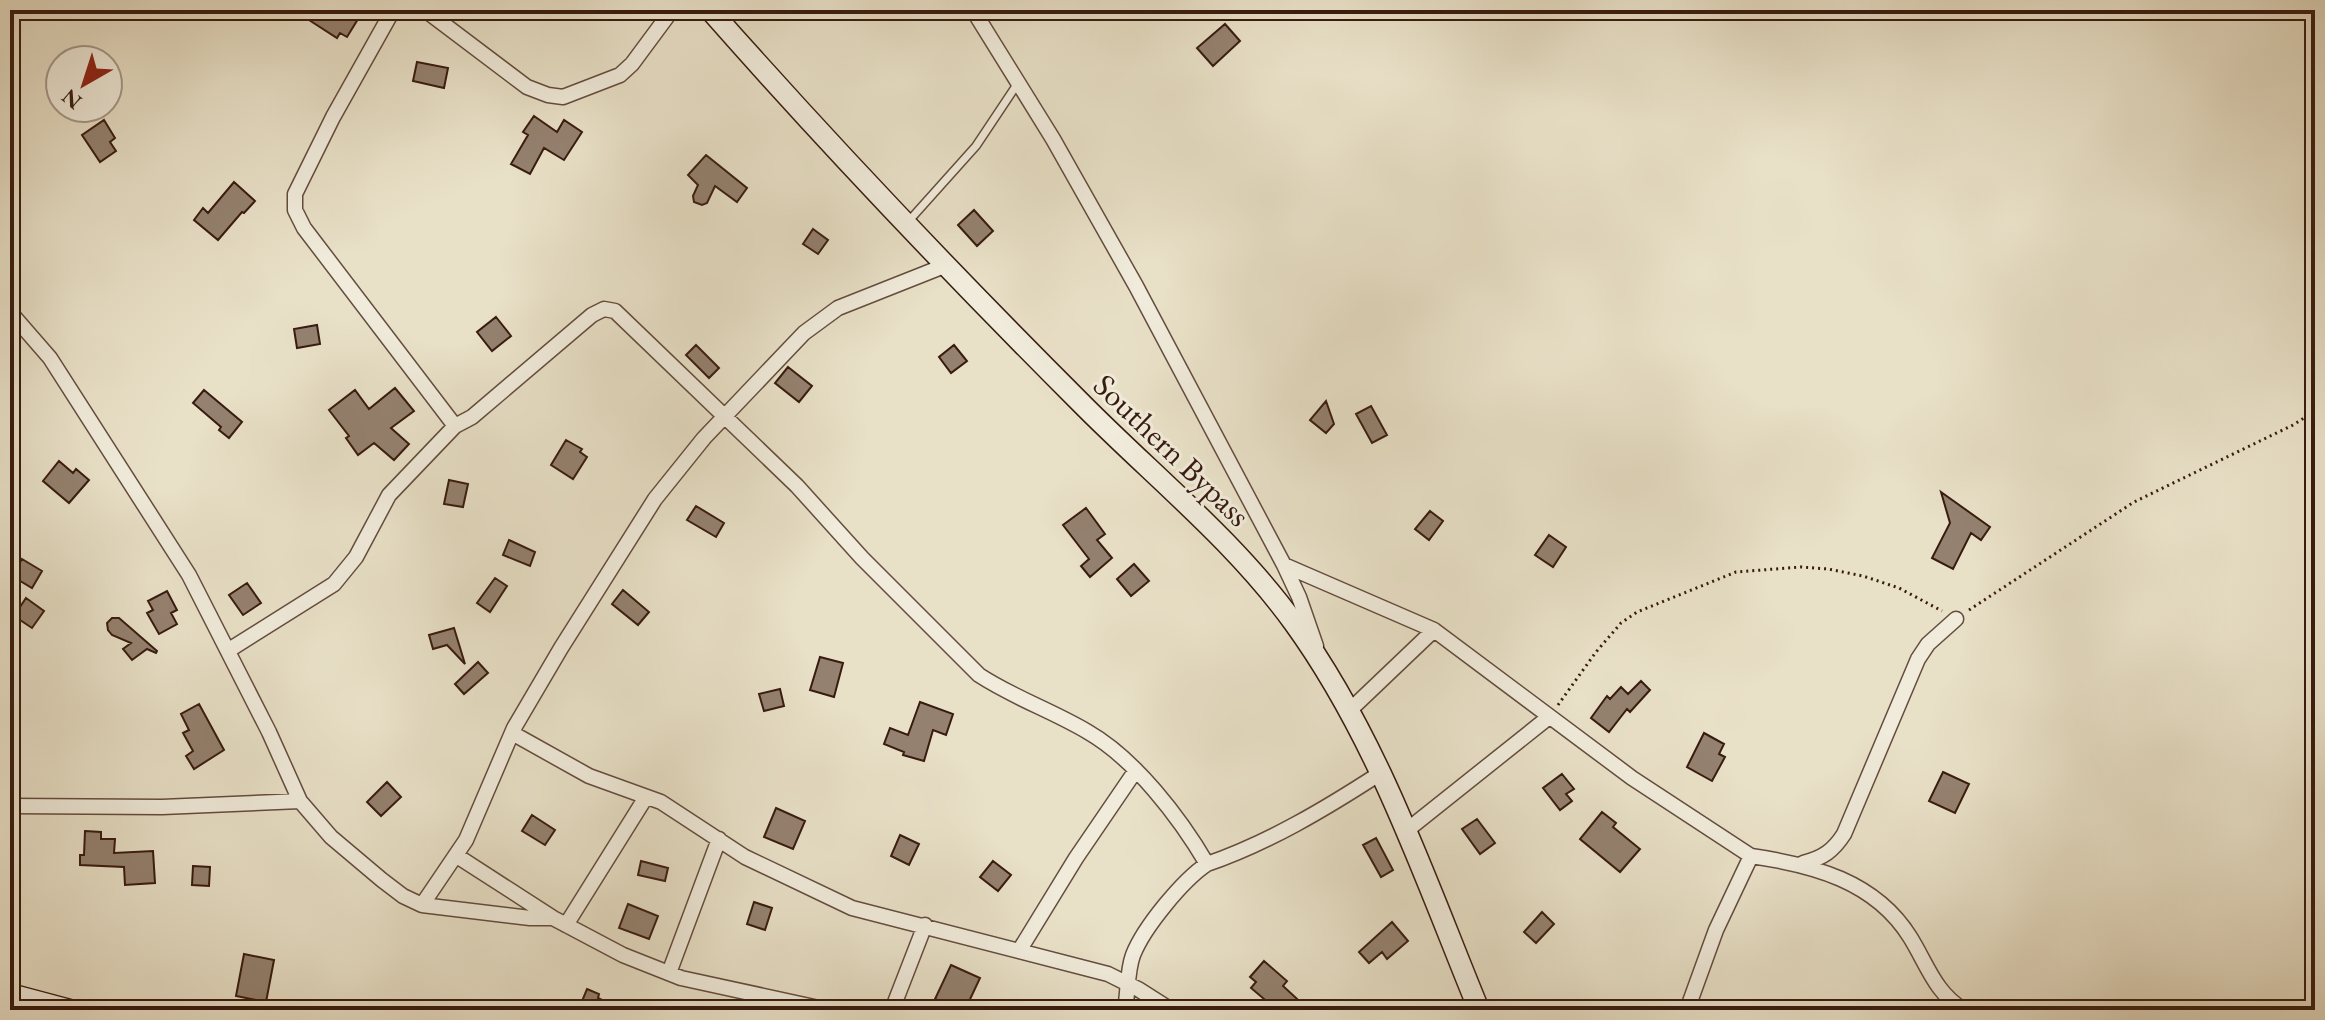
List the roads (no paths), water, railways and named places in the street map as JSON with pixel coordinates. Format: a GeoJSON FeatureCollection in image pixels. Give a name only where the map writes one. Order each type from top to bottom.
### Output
{"type":"FeatureCollection","features":[{"type":"Feature","properties":{"kind":"street"},"geometry":{"type":"LineString","coordinates":[[393,10],[333,117],[295,194],[295,210],[304,228],[455,426]]}},
{"type":"Feature","properties":{"kind":"street"},"geometry":{"type":"LineString","coordinates":[[425,10],[527,87],[563,97],[620,75],[632,64],[672,10]]}},
{"type":"Feature","properties":{"kind":"street","name":"Southern Bypass"},"geometry":{"type":"LineString","coordinates":[[710,10],[944,266],[1241,559],[1272,594],[1322,666],[1379,774],[1406,831],[1479,1010]]}},
{"type":"Feature","properties":{"kind":"street"},"geometry":{"type":"LineString","coordinates":[[973,10],[1019,82],[1136,286],[1284,565],[1299,597],[1322,666]]}},
{"type":"Feature","properties":{"kind":"street"},"geometry":{"type":"LineString","coordinates":[[422,905],[457,856],[512,733],[602,580],[648,510],[724,415],[804,333],[838,308],[944,266]]}},
{"type":"Feature","properties":{"kind":"street"},"geometry":{"type":"LineString","coordinates":[[229,650],[340,577],[356,557],[389,495],[455,426],[472,417],[592,315],[604,309],[615,311],[724,415],[979,675],[1090,733],[1136,770],[1207,864]]}},
{"type":"Feature","properties":{"kind":"street"},"geometry":{"type":"LineString","coordinates":[[10,312],[50,358],[189,575],[229,650],[300,801],[331,837],[403,896],[422,905],[560,921]]}},
{"type":"Feature","properties":{"kind":"street"},"geometry":{"type":"LineString","coordinates":[[1284,565],[1434,630],[1671,805],[1751,856],[1803,863],[1870,894],[1893,914],[1910,936],[1939,989],[1964,1010]]}},
{"type":"Feature","properties":{"kind":"street"},"geometry":{"type":"LineString","coordinates":[[1803,863],[1822,859],[1844,834],[1918,659],[1928,644],[1956,619]]}},
{"type":"Feature","properties":{"kind":"street"},"geometry":{"type":"LineString","coordinates":[[1348,712],[1434,630]]}},
{"type":"Feature","properties":{"kind":"street"},"geometry":{"type":"LineString","coordinates":[[1406,831],[1549,717]]}},
{"type":"Feature","properties":{"kind":"street"},"geometry":{"type":"LineString","coordinates":[[512,733],[589,776],[675,809],[769,870],[852,908],[1084,967],[1129,985],[1171,1010]]}},
{"type":"Feature","properties":{"kind":"street"},"geometry":{"type":"LineString","coordinates":[[1019,951],[1076,858],[1136,770]]}},
{"type":"Feature","properties":{"kind":"street"},"geometry":{"type":"LineString","coordinates":[[1125,1010],[1132,956],[1175,892],[1192,874],[1306,818],[1379,774]]}},
{"type":"Feature","properties":{"kind":"street"},"geometry":{"type":"LineString","coordinates":[[560,921],[646,797]]}},
{"type":"Feature","properties":{"kind":"street"},"geometry":{"type":"LineString","coordinates":[[10,806],[162,807],[300,801]]}},
{"type":"Feature","properties":{"kind":"street"},"geometry":{"type":"LineString","coordinates":[[669,973],[719,839]]}},
{"type":"Feature","properties":{"kind":"street"},"geometry":{"type":"LineString","coordinates":[[457,856],[560,921],[623,955],[669,973],[828,1010]]}},
{"type":"Feature","properties":{"kind":"street"},"geometry":{"type":"LineString","coordinates":[[1687,1010],[1716,930],[1751,856]]}},
{"type":"Feature","properties":{"kind":"street"},"geometry":{"type":"LineString","coordinates":[[892,1010],[925,925]]}},
{"type":"Feature","properties":{"kind":"street"},"geometry":{"type":"LineString","coordinates":[[10,994],[70,1010]]}},
{"type":"Feature","properties":{"kind":"lane"},"geometry":{"type":"LineString","coordinates":[[905,225],[976,146],[1019,82]]}}]}
